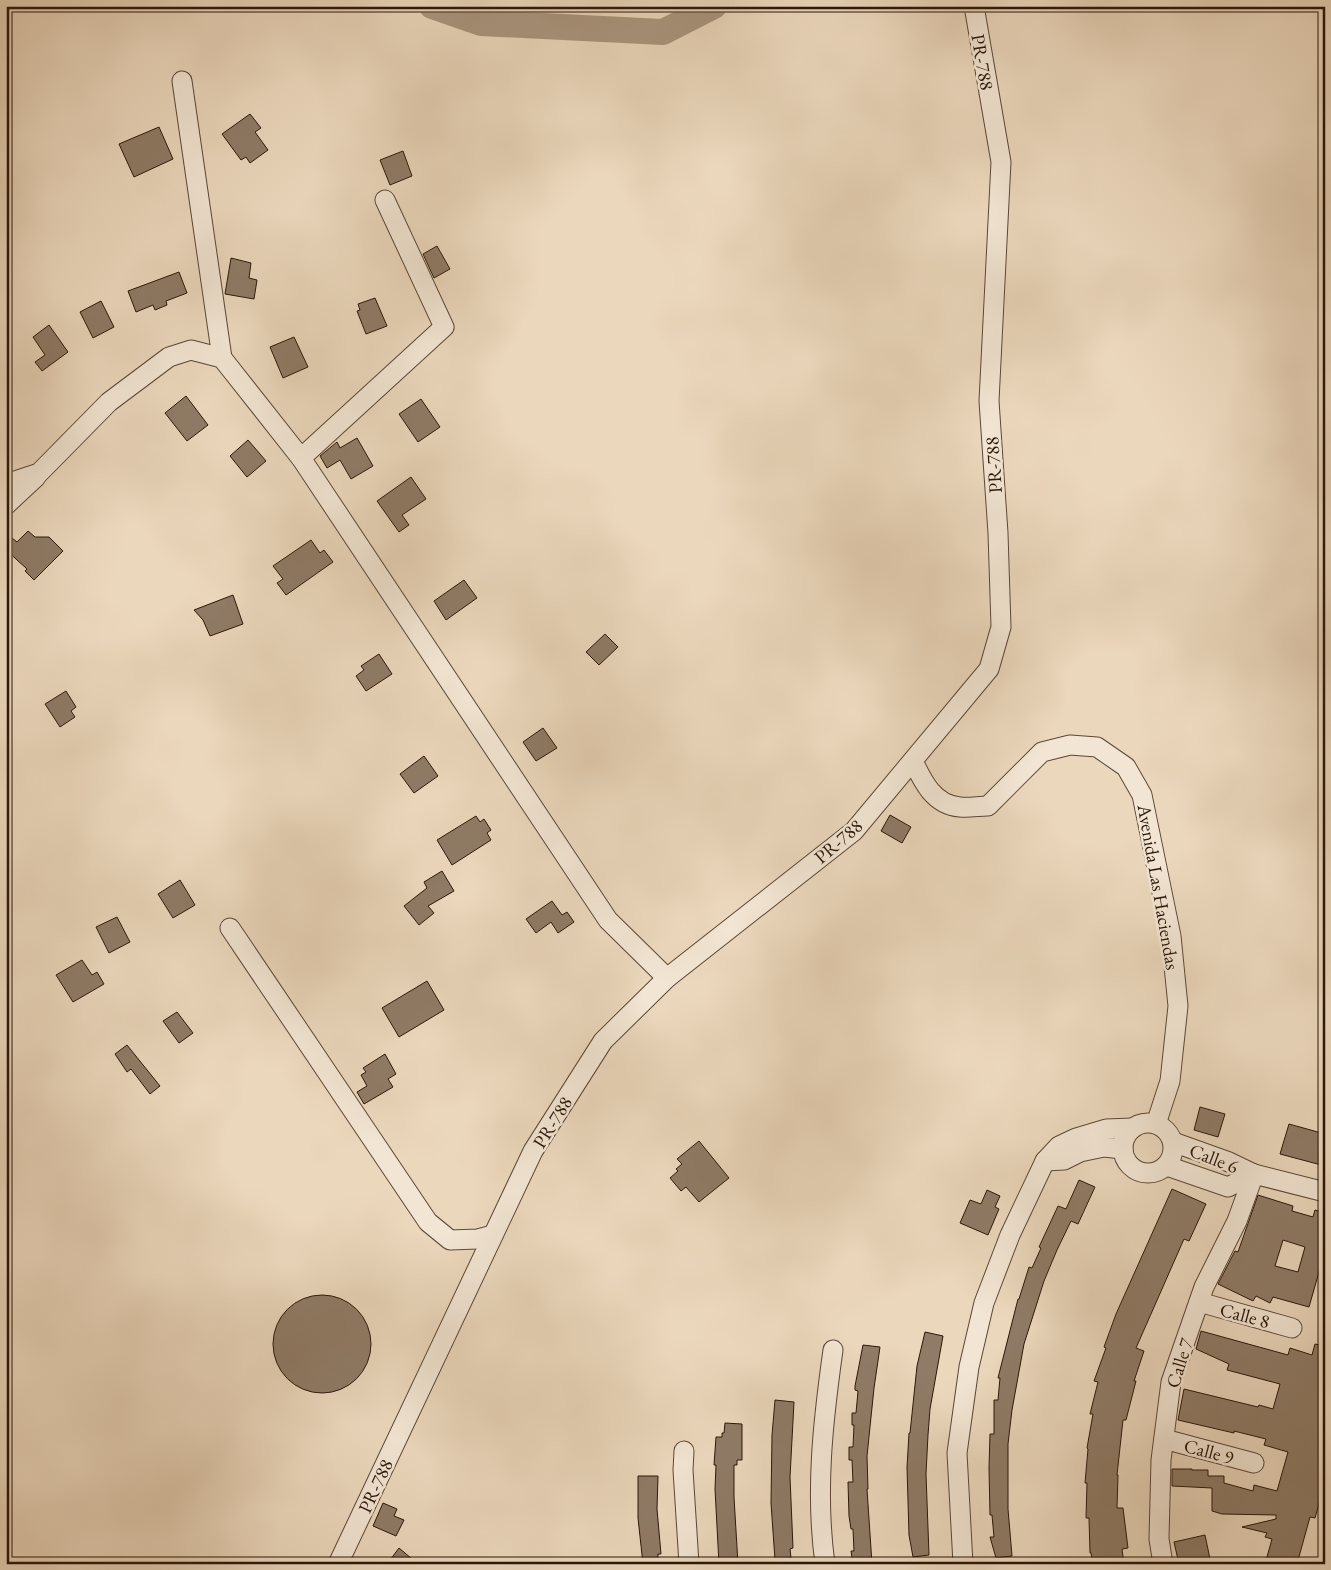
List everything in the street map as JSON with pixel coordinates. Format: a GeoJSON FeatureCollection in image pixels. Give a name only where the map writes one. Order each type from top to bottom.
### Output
{"type":"FeatureCollection","features":[{"type":"Feature","properties":{"kind":"street","name":"PR-788"},"geometry":{"type":"LineString","coordinates":[[338,1564],[533,1151],[603,1041],[667,978],[854,831],[989,670],[1001,627],[998,533],[989,401],[1001,162],[974,6]]}},
{"type":"Feature","properties":{"kind":"street"},"geometry":{"type":"LineString","coordinates":[[182,81],[222,358],[300,458],[608,920],[667,978]]}},
{"type":"Feature","properties":{"kind":"street"},"geometry":{"type":"LineString","coordinates":[[300,458],[444,327],[385,200]]}},
{"type":"Feature","properties":{"kind":"street"},"geometry":{"type":"LineString","coordinates":[[6,506],[109,402],[169,357],[191,350],[222,358]]}},
{"type":"Feature","properties":{"kind":"street"},"geometry":{"type":"LineString","coordinates":[[6,484],[39,473]]}},
{"type":"Feature","properties":{"kind":"street","name":"Avenida Las Haciendas"},"geometry":{"type":"LineString","coordinates":[[913,761],[925,786],[941,802],[960,807],[988,806],[1042,752],[1070,745],[1097,747],[1126,766],[1142,796],[1171,936],[1178,1006],[1170,1081],[1156,1124]]}},
{"type":"Feature","properties":{"kind":"street"},"geometry":{"type":"LineString","coordinates":[[230,928],[428,1222],[450,1240],[478,1239],[494,1235]]}},
{"type":"Feature","properties":{"kind":"street"},"geometry":{"type":"LineString","coordinates":[[1140,1124],[1156,1124],[1164,1128],[1173,1142],[1172,1159],[1160,1171],[1152,1173],[1135,1170],[1124,1157],[1124,1141],[1133,1128],[1140,1124]]}},
{"type":"Feature","properties":{"kind":"street"},"geometry":{"type":"LineString","coordinates":[[1078,1145],[1106,1129],[1133,1128]]}},
{"type":"Feature","properties":{"kind":"street","name":"Calle 6"},"geometry":{"type":"LineString","coordinates":[[1173,1142],[1229,1162],[1254,1174],[1325,1192]]}},
{"type":"Feature","properties":{"kind":"street"},"geometry":{"type":"LineString","coordinates":[[963,1564],[957,1453],[969,1367],[984,1303],[1010,1235],[1045,1162],[1060,1146],[1078,1145],[1123,1149]]}},
{"type":"Feature","properties":{"kind":"street","name":"Calle 6"},"geometry":{"type":"LineString","coordinates":[[1167,1166],[1228,1187],[1254,1174]]}},
{"type":"Feature","properties":{"kind":"street","name":"Calle 7"},"geometry":{"type":"LineString","coordinates":[[1163,1564],[1159,1539],[1161,1460],[1171,1382],[1204,1287],[1237,1221],[1254,1174]]}},
{"type":"Feature","properties":{"kind":"street","name":"Calle 8"},"geometry":{"type":"LineString","coordinates":[[1199,1302],[1292,1328]]}},
{"type":"Feature","properties":{"kind":"street"},"geometry":{"type":"LineString","coordinates":[[825,1564],[820,1482],[824,1417],[833,1350]]}},
{"type":"Feature","properties":{"kind":"street","name":"Calle 9"},"geometry":{"type":"LineString","coordinates":[[1164,1440],[1254,1463]]}},
{"type":"Feature","properties":{"kind":"street"},"geometry":{"type":"LineString","coordinates":[[684,1451],[683,1470],[689,1564]]}},
{"type":"Feature","properties":{"kind":"building"},"geometry":{"type":"Polygon","coordinates":[[[250,114],[261,128],[255,132],[268,150],[250,163],[246,157],[241,160],[222,134],[250,114]]]}},
{"type":"Feature","properties":{"kind":"building"},"geometry":{"type":"Polygon","coordinates":[[[159,127],[173,159],[134,177],[119,144],[159,127]]]}},
{"type":"Feature","properties":{"kind":"building"},"geometry":{"type":"Polygon","coordinates":[[[403,151],[412,176],[390,185],[380,160],[403,151]]]}},
{"type":"Feature","properties":{"kind":"building"},"geometry":{"type":"Polygon","coordinates":[[[437,246],[450,269],[434,278],[423,254],[437,246]]]}},
{"type":"Feature","properties":{"kind":"building"},"geometry":{"type":"Polygon","coordinates":[[[231,258],[251,263],[249,278],[257,280],[254,299],[225,294],[231,258]]]}},
{"type":"Feature","properties":{"kind":"building"},"geometry":{"type":"Polygon","coordinates":[[[179,272],[187,293],[166,301],[167,305],[155,310],[153,305],[136,312],[128,291],[179,272]]]}},
{"type":"Feature","properties":{"kind":"building"},"geometry":{"type":"Polygon","coordinates":[[[375,298],[387,326],[366,334],[357,311],[360,310],[358,304],[375,298]]]}},
{"type":"Feature","properties":{"kind":"building"},"geometry":{"type":"Polygon","coordinates":[[[101,301],[114,327],[93,338],[80,312],[101,301]]]}},
{"type":"Feature","properties":{"kind":"building"},"geometry":{"type":"Polygon","coordinates":[[[49,325],[68,352],[42,371],[35,362],[45,355],[33,337],[49,325]]]}},
{"type":"Feature","properties":{"kind":"building"},"geometry":{"type":"Polygon","coordinates":[[[294,337],[308,367],[283,378],[270,347],[294,337]]]}},
{"type":"Feature","properties":{"kind":"building"},"geometry":{"type":"Polygon","coordinates":[[[186,396],[208,425],[187,441],[165,413],[186,396]]]}},
{"type":"Feature","properties":{"kind":"building"},"geometry":{"type":"Polygon","coordinates":[[[421,399],[440,427],[418,442],[399,414],[421,399]]]}},
{"type":"Feature","properties":{"kind":"building"},"geometry":{"type":"Polygon","coordinates":[[[357,438],[373,466],[351,479],[340,460],[327,468],[320,456],[337,442],[340,448],[357,438]]]}},
{"type":"Feature","properties":{"kind":"building"},"geometry":{"type":"Polygon","coordinates":[[[248,440],[266,461],[247,477],[230,456],[248,440]]]}},
{"type":"Feature","properties":{"kind":"building"},"geometry":{"type":"Polygon","coordinates":[[[411,477],[426,499],[402,515],[409,525],[399,532],[377,501],[411,477]]]}},
{"type":"Feature","properties":{"kind":"building"},"geometry":{"type":"Polygon","coordinates":[[[28,531],[35,537],[49,537],[63,551],[34,580],[25,571],[27,569],[6,550],[6,544],[12,538],[17,542],[28,531]]]}},
{"type":"Feature","properties":{"kind":"building"},"geometry":{"type":"Polygon","coordinates":[[[311,540],[320,553],[324,550],[333,562],[286,595],[277,583],[283,579],[273,566],[311,540]]]}},
{"type":"Feature","properties":{"kind":"building"},"geometry":{"type":"Polygon","coordinates":[[[464,580],[477,598],[446,620],[434,601],[464,580]]]}},
{"type":"Feature","properties":{"kind":"building"},"geometry":{"type":"Polygon","coordinates":[[[233,595],[243,624],[210,636],[203,620],[194,610],[233,595]]]}},
{"type":"Feature","properties":{"kind":"building"},"geometry":{"type":"Polygon","coordinates":[[[605,634],[618,647],[599,665],[586,652],[605,634]]]}},
{"type":"Feature","properties":{"kind":"building"},"geometry":{"type":"Polygon","coordinates":[[[379,654],[392,674],[366,691],[356,676],[364,670],[361,666],[379,654]]]}},
{"type":"Feature","properties":{"kind":"building"},"geometry":{"type":"Polygon","coordinates":[[[66,691],[76,707],[71,711],[75,717],[60,727],[45,704],[66,691]]]}},
{"type":"Feature","properties":{"kind":"building"},"geometry":{"type":"Polygon","coordinates":[[[543,728],[557,748],[536,761],[523,742],[543,728]]]}},
{"type":"Feature","properties":{"kind":"building"},"geometry":{"type":"Polygon","coordinates":[[[424,756],[438,776],[414,793],[400,774],[424,756]]]}},
{"type":"Feature","properties":{"kind":"building"},"geometry":{"type":"Polygon","coordinates":[[[890,815],[911,827],[902,843],[881,831],[890,815]]]}},
{"type":"Feature","properties":{"kind":"building"},"geometry":{"type":"Polygon","coordinates":[[[476,816],[480,822],[484,819],[491,830],[487,833],[491,840],[452,865],[437,840],[476,816]]]}},
{"type":"Feature","properties":{"kind":"building"},"geometry":{"type":"Polygon","coordinates":[[[442,871],[454,891],[428,906],[434,913],[419,925],[404,906],[427,888],[424,882],[442,871]]]}},
{"type":"Feature","properties":{"kind":"building"},"geometry":{"type":"Polygon","coordinates":[[[180,880],[195,905],[173,918],[158,894],[180,880]]]}},
{"type":"Feature","properties":{"kind":"building"},"geometry":{"type":"Polygon","coordinates":[[[552,901],[562,915],[567,912],[574,922],[558,933],[551,922],[536,933],[526,919],[552,901]]]}},
{"type":"Feature","properties":{"kind":"building"},"geometry":{"type":"Polygon","coordinates":[[[117,917],[130,942],[109,953],[96,927],[117,917]]]}},
{"type":"Feature","properties":{"kind":"building"},"geometry":{"type":"Polygon","coordinates":[[[82,960],[92,975],[97,972],[104,984],[73,1002],[56,975],[82,960]]]}},
{"type":"Feature","properties":{"kind":"building"},"geometry":{"type":"Polygon","coordinates":[[[427,981],[444,1010],[399,1037],[382,1008],[427,981]]]}},
{"type":"Feature","properties":{"kind":"building"},"geometry":{"type":"Polygon","coordinates":[[[177,1012],[193,1033],[179,1043],[163,1021],[177,1012]]]}},
{"type":"Feature","properties":{"kind":"building"},"geometry":{"type":"Polygon","coordinates":[[[127,1045],[160,1086],[150,1094],[131,1069],[127,1072],[115,1054],[127,1045]]]}},
{"type":"Feature","properties":{"kind":"building"},"geometry":{"type":"Polygon","coordinates":[[[385,1054],[396,1074],[388,1079],[393,1087],[364,1104],[357,1092],[367,1086],[361,1075],[366,1072],[363,1068],[385,1054]]]}},
{"type":"Feature","properties":{"kind":"building"},"geometry":{"type":"Polygon","coordinates":[[[1200,1107],[1225,1114],[1218,1137],[1194,1130],[1200,1107]]]}},
{"type":"Feature","properties":{"kind":"building"},"geometry":{"type":"Polygon","coordinates":[[[1289,1124],[1325,1134],[1325,1166],[1280,1154],[1289,1124]]]}},
{"type":"Feature","properties":{"kind":"building"},"geometry":{"type":"Polygon","coordinates":[[[699,1141],[729,1178],[699,1202],[686,1187],[681,1191],[670,1178],[678,1171],[676,1169],[682,1164],[677,1159],[699,1141]]]}},
{"type":"Feature","properties":{"kind":"building"},"geometry":{"type":"Polygon","coordinates":[[[1079,1180],[1095,1187],[1078,1224],[1071,1221],[1057,1250],[1044,1281],[1024,1344],[1008,1444],[1008,1509],[1012,1556],[996,1558],[990,1537],[994,1537],[992,1515],[990,1515],[989,1468],[990,1434],[994,1434],[994,1400],[998,1400],[1000,1378],[998,1378],[1018,1299],[1029,1267],[1032,1268],[1041,1248],[1039,1247],[1058,1206],[1066,1209],[1079,1180]]]}},
{"type":"Feature","properties":{"kind":"building"},"geometry":{"type":"Polygon","coordinates":[[[1172,1189],[1206,1204],[1189,1241],[1184,1239],[1136,1348],[1144,1351],[1134,1381],[1136,1381],[1126,1420],[1123,1420],[1117,1475],[1117,1508],[1123,1508],[1128,1548],[1122,1549],[1124,1564],[1093,1564],[1090,1553],[1089,1518],[1086,1518],[1087,1483],[1085,1483],[1087,1448],[1093,1414],[1090,1414],[1098,1382],[1094,1381],[1116,1314],[1172,1189]]]}},
{"type":"Feature","properties":{"kind":"building"},"geometry":{"type":"Polygon","coordinates":[[[987,1190],[1000,1196],[995,1207],[999,1209],[988,1235],[960,1223],[970,1200],[981,1204],[987,1190]]]}},
{"type":"Feature","properties":{"kind":"building"},"geometry":{"type":"Polygon","coordinates":[[[1258,1195],[1293,1206],[1292,1211],[1313,1217],[1315,1210],[1325,1213],[1325,1251],[1309,1307],[1273,1297],[1270,1303],[1256,1296],[1253,1301],[1218,1284],[1235,1251],[1238,1252],[1258,1195]],[[1283,1240],[1275,1266],[1298,1272],[1305,1247],[1283,1240]]]}},
{"type":"Feature","properties":{"kind":"building"},"geometry":{"type":"Polygon","coordinates":[[[322,1295],[341,1299],[356,1310],[367,1325],[371,1344],[367,1363],[356,1378],[341,1389],[322,1393],[303,1389],[288,1378],[277,1363],[273,1344],[277,1325],[288,1310],[303,1299],[322,1295]]]}},
{"type":"Feature","properties":{"kind":"building"},"geometry":{"type":"Polygon","coordinates":[[[1201,1331],[1288,1355],[1290,1348],[1312,1355],[1315,1344],[1325,1346],[1325,1454],[1319,1477],[1325,1479],[1325,1482],[1315,1518],[1310,1517],[1297,1564],[1265,1564],[1272,1539],[1265,1537],[1267,1533],[1242,1527],[1276,1519],[1276,1515],[1222,1514],[1212,1511],[1212,1488],[1172,1486],[1172,1469],[1192,1469],[1208,1470],[1208,1476],[1224,1476],[1224,1483],[1253,1491],[1254,1485],[1277,1491],[1288,1452],[1264,1445],[1266,1439],[1178,1420],[1184,1389],[1273,1409],[1280,1384],[1227,1370],[1229,1364],[1196,1349],[1201,1331]]]}},
{"type":"Feature","properties":{"kind":"building"},"geometry":{"type":"Polygon","coordinates":[[[925,1332],[943,1336],[930,1409],[928,1435],[926,1474],[929,1555],[913,1557],[909,1535],[907,1467],[917,1366],[925,1332]]]}},
{"type":"Feature","properties":{"kind":"building"},"geometry":{"type":"Polygon","coordinates":[[[863,1345],[880,1347],[867,1456],[867,1489],[872,1564],[853,1564],[851,1551],[854,1551],[853,1529],[851,1529],[849,1516],[848,1482],[853,1482],[852,1460],[849,1460],[849,1447],[853,1447],[854,1425],[852,1425],[852,1413],[856,1413],[858,1391],[855,1390],[855,1386],[863,1345]]]}},
{"type":"Feature","properties":{"kind":"building"},"geometry":{"type":"Polygon","coordinates":[[[775,1400],[794,1402],[790,1477],[793,1548],[790,1549],[791,1558],[775,1560],[771,1503],[772,1435],[775,1400]]]}},
{"type":"Feature","properties":{"kind":"building"},"geometry":{"type":"Polygon","coordinates":[[[725,1423],[742,1424],[742,1460],[737,1460],[737,1465],[734,1465],[738,1564],[719,1564],[715,1489],[716,1465],[714,1465],[716,1437],[722,1437],[725,1423]]]}},
{"type":"Feature","properties":{"kind":"building"},"geometry":{"type":"Polygon","coordinates":[[[638,1476],[658,1476],[657,1509],[661,1554],[658,1554],[658,1564],[643,1564],[638,1518],[638,1476]]]}},
{"type":"Feature","properties":{"kind":"building"},"geometry":{"type":"Polygon","coordinates":[[[383,1503],[397,1509],[394,1516],[404,1520],[396,1536],[373,1526],[383,1503]]]}},
{"type":"Feature","properties":{"kind":"building"},"geometry":{"type":"Polygon","coordinates":[[[1205,1535],[1210,1559],[1190,1564],[1179,1564],[1174,1542],[1205,1535]]]}},
{"type":"Feature","properties":{"kind":"building"},"geometry":{"type":"Polygon","coordinates":[[[399,1548],[418,1564],[387,1564],[399,1548]]]}},
{"type":"Feature","properties":{"kind":"waterway"},"geometry":{"type":"LineString","coordinates":[[432,6],[481,23],[663,32],[714,6]]}}]}
